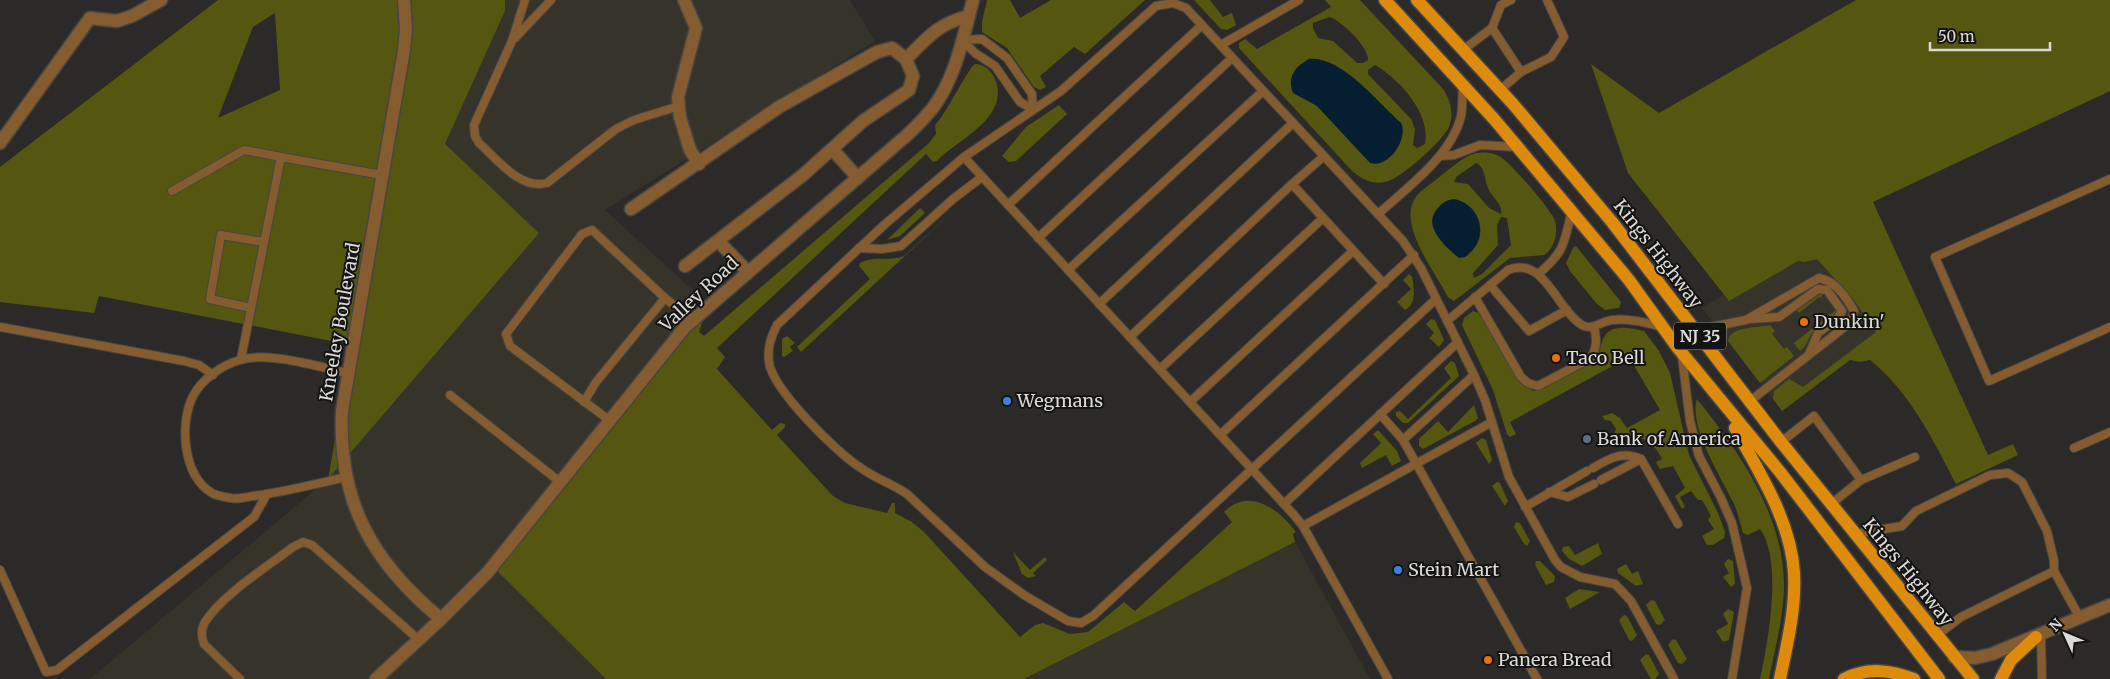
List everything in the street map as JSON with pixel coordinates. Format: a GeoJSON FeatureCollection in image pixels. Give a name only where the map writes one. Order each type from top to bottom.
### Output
{"type":"FeatureCollection","features":[{"type":"Feature","properties":{"kind":"main road","name":"NJ 35"},"geometry":{"type":"LineString","coordinates":[[1384,0],[1518,147],[1630,280],[1682,353],[1780,472],[1939,679]]}},
{"type":"Feature","properties":{"kind":"main road","name":"Kings Highway"},"geometry":{"type":"LineString","coordinates":[[1417,0],[1500,90],[1612,222],[1780,442],[1936,636],[1973,679]]}},
{"type":"Feature","properties":{"kind":"main road"},"geometry":{"type":"LineString","coordinates":[[1724,406],[1779,514],[1788,540],[1794,571],[1794,596],[1780,679]]}},
{"type":"Feature","properties":{"kind":"main road"},"geometry":{"type":"LineString","coordinates":[[2001,679],[2011,660],[2039,636]]}},
{"type":"Feature","properties":{"kind":"main road"},"geometry":{"type":"LineString","coordinates":[[1844,679],[1852,675],[1877,671],[1898,673],[1914,679]]}},
{"type":"Feature","properties":{"kind":"street"},"geometry":{"type":"LineString","coordinates":[[0,143],[90,18],[117,21],[132,16],[161,0]]}},
{"type":"Feature","properties":{"kind":"street","name":"Kneeley Boulevard"},"geometry":{"type":"LineString","coordinates":[[404,0],[406,29],[404,50],[348,373],[341,433],[346,477],[357,515],[379,556],[418,600],[441,619]]}},
{"type":"Feature","properties":{"kind":"street"},"geometry":{"type":"LineString","coordinates":[[684,0],[696,28],[678,97],[678,106],[690,150],[699,164]]}},
{"type":"Feature","properties":{"kind":"street","name":"Valley Road"},"geometry":{"type":"LineString","coordinates":[[376,679],[441,619],[488,572],[656,359],[692,320],[899,142],[932,109],[945,88],[962,40],[973,0]]}},
{"type":"Feature","properties":{"kind":"street"},"geometry":{"type":"LineString","coordinates":[[906,59],[934,31],[950,20],[969,16]]}},
{"type":"Feature","properties":{"kind":"street"},"geometry":{"type":"LineString","coordinates":[[631,209],[699,164],[779,107],[876,52],[892,48],[906,59],[913,76],[909,90],[863,121],[833,150],[685,266]]}},
{"type":"Feature","properties":{"kind":"street"},"geometry":{"type":"LineString","coordinates":[[833,150],[858,178]]}},
{"type":"Feature","properties":{"kind":"street"},"geometry":{"type":"LineString","coordinates":[[718,241],[748,272]]}},
{"type":"Feature","properties":{"kind":"street"},"geometry":{"type":"LineString","coordinates":[[1954,657],[1975,658],[1992,654],[2110,605]]}},
{"type":"Feature","properties":{"kind":"lane"},"geometry":{"type":"LineString","coordinates":[[525,0],[512,41],[474,126],[475,136],[479,143],[521,180],[536,186],[547,184],[616,130],[634,120],[678,106]]}},
{"type":"Feature","properties":{"kind":"lane"},"geometry":{"type":"LineString","coordinates":[[512,41],[552,0]]}},
{"type":"Feature","properties":{"kind":"lane"},"geometry":{"type":"LineString","coordinates":[[1221,45],[1299,0]]}},
{"type":"Feature","properties":{"kind":"lane"},"geometry":{"type":"LineString","coordinates":[[1463,50],[1492,28],[1501,5],[1511,0]]}},
{"type":"Feature","properties":{"kind":"lane"},"geometry":{"type":"LineString","coordinates":[[1500,90],[1521,72],[1552,57],[1564,37],[1547,0]]}},
{"type":"Feature","properties":{"kind":"lane"},"geometry":{"type":"LineString","coordinates":[[1436,299],[1094,616],[1086,621],[1075,623],[1054,614],[1024,596],[985,567],[908,494],[893,484],[869,474],[849,460],[782,391],[774,378],[769,363],[769,346],[777,325],[859,248],[964,157],[1061,91],[1150,10],[1167,1],[1186,8],[1414,255],[1458,342],[1474,375],[1492,422],[1507,472],[1546,547],[1561,567],[1580,577],[1615,584],[1623,591],[1674,679]]}},
{"type":"Feature","properties":{"kind":"lane"},"geometry":{"type":"LineString","coordinates":[[1008,205],[1202,25]]}},
{"type":"Feature","properties":{"kind":"lane"},"geometry":{"type":"LineString","coordinates":[[1492,28],[1521,72]]}},
{"type":"Feature","properties":{"kind":"lane"},"geometry":{"type":"LineString","coordinates":[[962,40],[982,39],[1006,58],[1032,94],[1033,109]]}},
{"type":"Feature","properties":{"kind":"lane"},"geometry":{"type":"LineString","coordinates":[[962,40],[974,54],[995,66],[1020,102],[1033,109]]}},
{"type":"Feature","properties":{"kind":"lane"},"geometry":{"type":"LineString","coordinates":[[1038,238],[1232,58]]}},
{"type":"Feature","properties":{"kind":"lane"},"geometry":{"type":"LineString","coordinates":[[1378,214],[1441,156],[1458,126],[1461,114],[1463,85]]}},
{"type":"Feature","properties":{"kind":"lane"},"geometry":{"type":"LineString","coordinates":[[1068,270],[1263,91]]}},
{"type":"Feature","properties":{"kind":"lane"},"geometry":{"type":"LineString","coordinates":[[1099,304],[1293,124]]}},
{"type":"Feature","properties":{"kind":"lane"},"geometry":{"type":"LineString","coordinates":[[1441,156],[1454,155],[1480,145],[1518,147]]}},
{"type":"Feature","properties":{"kind":"lane"},"geometry":{"type":"LineString","coordinates":[[172,192],[244,150],[382,175]]}},
{"type":"Feature","properties":{"kind":"lane"},"geometry":{"type":"LineString","coordinates":[[1130,337],[1323,156]]}},
{"type":"Feature","properties":{"kind":"lane"},"geometry":{"type":"LineString","coordinates":[[242,359],[281,157]]}},
{"type":"Feature","properties":{"kind":"lane"},"geometry":{"type":"LineString","coordinates":[[964,157],[1303,526],[1388,679]]}},
{"type":"Feature","properties":{"kind":"lane"},"geometry":{"type":"LineString","coordinates":[[859,248],[882,249],[901,246],[953,199],[982,177]]}},
{"type":"Feature","properties":{"kind":"lane"},"geometry":{"type":"LineString","coordinates":[[2110,179],[1935,257],[1989,381],[2110,327]]}},
{"type":"Feature","properties":{"kind":"lane"},"geometry":{"type":"LineString","coordinates":[[1292,184],[1384,284]]}},
{"type":"Feature","properties":{"kind":"lane"},"geometry":{"type":"LineString","coordinates":[[1538,274],[1556,260],[1561,252],[1572,210]]}},
{"type":"Feature","properties":{"kind":"lane"},"geometry":{"type":"LineString","coordinates":[[1160,370],[1323,218]]}},
{"type":"Feature","properties":{"kind":"lane"},"geometry":{"type":"LineString","coordinates":[[609,420],[510,346],[506,334],[582,234],[592,230],[665,298],[692,320]]}},
{"type":"Feature","properties":{"kind":"lane"},"geometry":{"type":"LineString","coordinates":[[251,308],[210,299],[221,235],[264,242]]}},
{"type":"Feature","properties":{"kind":"lane"},"geometry":{"type":"LineString","coordinates":[[1190,402],[1353,251]]}},
{"type":"Feature","properties":{"kind":"lane"},"geometry":{"type":"LineString","coordinates":[[1220,435],[1414,255]]}},
{"type":"Feature","properties":{"kind":"lane"},"geometry":{"type":"LineString","coordinates":[[1447,321],[1508,270],[1518,266],[1527,266],[1538,274],[1567,310],[1583,326],[1594,327],[1612,320],[1641,321],[1664,328]]}},
{"type":"Feature","properties":{"kind":"lane"},"geometry":{"type":"LineString","coordinates":[[1746,320],[1820,278],[1829,280],[1851,306],[1853,317],[1808,356],[1750,401]]}},
{"type":"Feature","properties":{"kind":"lane"},"geometry":{"type":"LineString","coordinates":[[1490,285],[1529,331],[1567,310]]}},
{"type":"Feature","properties":{"kind":"lane"},"geometry":{"type":"LineString","coordinates":[[1695,330],[1746,320],[1778,318],[1818,289],[1827,290],[1842,311],[1838,318],[1818,334],[1808,356]]}},
{"type":"Feature","properties":{"kind":"lane"},"geometry":{"type":"LineString","coordinates":[[1475,297],[1521,377],[1528,383],[1538,386],[1590,358],[1595,351],[1597,338],[1594,327]]}},
{"type":"Feature","properties":{"kind":"lane"},"geometry":{"type":"LineString","coordinates":[[584,402],[596,382],[665,298]]}},
{"type":"Feature","properties":{"kind":"lane"},"geometry":{"type":"LineString","coordinates":[[0,328],[184,361],[199,365],[213,375]]}},
{"type":"Feature","properties":{"kind":"lane"},"geometry":{"type":"LineString","coordinates":[[1284,504],[1458,342]]}},
{"type":"Feature","properties":{"kind":"lane"},"geometry":{"type":"LineString","coordinates":[[1682,353],[1690,421],[1699,456],[1722,498],[1737,543],[1747,588],[1732,679]]}},
{"type":"Feature","properties":{"kind":"lane"},"geometry":{"type":"LineString","coordinates":[[346,477],[267,494],[233,499],[212,494],[197,478],[188,457],[186,436],[188,411],[194,395],[221,368],[242,359],[271,358],[348,373]]}},
{"type":"Feature","properties":{"kind":"lane"},"geometry":{"type":"LineString","coordinates":[[1404,440],[1474,375]]}},
{"type":"Feature","properties":{"kind":"lane"},"geometry":{"type":"LineString","coordinates":[[450,395],[560,482]]}},
{"type":"Feature","properties":{"kind":"lane"},"geometry":{"type":"LineString","coordinates":[[1380,414],[1404,440],[1538,679]]}},
{"type":"Feature","properties":{"kind":"lane"},"geometry":{"type":"LineString","coordinates":[[1780,442],[1814,416],[1861,480]]}},
{"type":"Feature","properties":{"kind":"lane"},"geometry":{"type":"LineString","coordinates":[[1303,526],[1492,422]]}},
{"type":"Feature","properties":{"kind":"lane"},"geometry":{"type":"LineString","coordinates":[[2074,448],[2110,432]]}},
{"type":"Feature","properties":{"kind":"lane"},"geometry":{"type":"LineString","coordinates":[[1525,507],[1614,456],[1630,454],[1640,459],[1657,485],[1678,524]]}},
{"type":"Feature","properties":{"kind":"lane"},"geometry":{"type":"LineString","coordinates":[[1831,504],[1861,480],[1915,457]]}},
{"type":"Feature","properties":{"kind":"lane"},"geometry":{"type":"LineString","coordinates":[[1549,492],[1568,497],[1640,459]]}},
{"type":"Feature","properties":{"kind":"lane"},"geometry":{"type":"LineString","coordinates":[[1855,534],[1902,526],[1916,511],[1990,475],[2008,473],[2022,482],[2047,531],[2054,561],[2054,571],[2080,618]]}},
{"type":"Feature","properties":{"kind":"lane"},"geometry":{"type":"LineString","coordinates":[[0,570],[46,672],[57,670],[254,517],[267,494]]}},
{"type":"Feature","properties":{"kind":"lane"},"geometry":{"type":"LineString","coordinates":[[240,679],[204,644],[201,636],[204,623],[220,604],[293,547],[303,542],[312,545],[419,640]]}},
{"type":"Feature","properties":{"kind":"lane"},"geometry":{"type":"LineString","coordinates":[[1936,636],[1961,617],[2054,571]]}},
{"type":"Feature","properties":{"kind":"lane"},"geometry":{"type":"LineString","coordinates":[[2039,636],[2042,679]]}},
{"type":"Feature","properties":{"kind":"shaded area"},"geometry":{"type":"Polygon","coordinates":[[[218,0],[505,0],[505,11],[445,144],[539,233],[328,479],[352,345],[99,296],[94,313],[0,302],[0,167],[218,0]],[[275,13],[253,27],[218,118],[280,90],[275,13]]]}},
{"type":"Feature","properties":{"kind":"shaded area"},"geometry":{"type":"Polygon","coordinates":[[[505,0],[850,0],[875,41],[605,210],[708,304],[490,564],[606,679],[90,679],[328,479],[538,233],[445,144],[505,11],[505,0]]]}},
{"type":"Feature","properties":{"kind":"shaded area"},"geometry":{"type":"Polygon","coordinates":[[[987,0],[1010,0],[1020,18],[1051,0],[1145,0],[1085,54],[1074,47],[1040,76],[1046,87],[1040,90],[1034,87],[1007,48],[982,32],[982,22],[987,0]]]}},
{"type":"Feature","properties":{"kind":"shaded area"},"geometry":{"type":"Polygon","coordinates":[[[1194,0],[1210,0],[1223,17],[1232,13],[1236,25],[1227,30],[1221,29],[1194,0]]]}},
{"type":"Feature","properties":{"kind":"shaded area"},"geometry":{"type":"Polygon","coordinates":[[[1325,0],[1360,0],[1444,90],[1450,104],[1451,118],[1445,133],[1430,150],[1392,180],[1376,183],[1368,181],[1353,172],[1239,48],[1239,43],[1245,39],[1257,49],[1331,7],[1325,0]],[[1329,17],[1313,23],[1313,28],[1318,38],[1333,41],[1357,63],[1363,63],[1368,60],[1364,48],[1359,41],[1340,23],[1329,17]],[[1375,65],[1368,70],[1368,74],[1411,119],[1415,129],[1413,145],[1417,148],[1425,144],[1426,132],[1418,109],[1403,88],[1375,65]]]}},
{"type":"Feature","properties":{"kind":"shaded area"},"geometry":{"type":"Polygon","coordinates":[[[1856,0],[2110,0],[2110,91],[1873,202],[1988,455],[2013,444],[2018,455],[1956,484],[1909,402],[1870,360],[1860,362],[1850,360],[1782,411],[1773,399],[1774,391],[1789,379],[1803,387],[1876,332],[1853,299],[1817,259],[1805,262],[1798,261],[1729,301],[1628,173],[1591,64],[1659,113],[1856,0]]]}},
{"type":"Feature","properties":{"kind":"shaded area"},"geometry":{"type":"Polygon","coordinates":[[[975,64],[987,68],[995,79],[998,93],[996,105],[989,116],[969,136],[937,161],[933,162],[926,154],[717,348],[725,357],[717,369],[772,430],[780,423],[785,424],[785,427],[777,435],[833,496],[845,503],[887,513],[892,503],[895,503],[895,513],[912,522],[924,532],[1020,637],[1035,625],[1043,623],[1070,634],[1088,632],[1124,602],[1135,611],[1232,522],[1224,512],[1234,504],[1254,501],[1273,509],[1296,532],[1293,534],[1295,542],[1024,679],[606,679],[490,564],[708,304],[699,332],[704,336],[928,144],[936,134],[935,125],[975,64]]]}},
{"type":"Feature","properties":{"kind":"shaded area"},"geometry":{"type":"Polygon","coordinates":[[[1059,105],[1067,114],[1016,161],[1009,162],[1002,156],[1026,127],[1059,105]]]}},
{"type":"Feature","properties":{"kind":"shaded area"},"geometry":{"type":"Polygon","coordinates":[[[1485,152],[1499,156],[1512,167],[1549,211],[1555,222],[1556,232],[1554,243],[1544,255],[1510,258],[1454,301],[1448,297],[1421,250],[1415,237],[1411,213],[1413,202],[1421,192],[1456,164],[1476,153],[1485,152]],[[1476,163],[1456,177],[1454,182],[1468,184],[1489,208],[1501,214],[1501,208],[1487,186],[1482,168],[1476,163]],[[1501,217],[1497,225],[1498,245],[1473,273],[1474,278],[1482,274],[1511,245],[1507,218],[1501,217]]]}},
{"type":"Feature","properties":{"kind":"shaded area"},"geometry":{"type":"Polygon","coordinates":[[[1873,202],[1930,326],[1850,360],[1782,411],[1702,308],[1873,202]]]}},
{"type":"Feature","properties":{"kind":"shaded area"},"geometry":{"type":"Polygon","coordinates":[[[960,205],[801,352],[797,347],[870,279],[859,266],[860,263],[871,259],[904,256],[960,205]]]}},
{"type":"Feature","properties":{"kind":"shaded area"},"geometry":{"type":"Polygon","coordinates":[[[920,208],[925,213],[900,236],[887,240],[920,208]]]}},
{"type":"Feature","properties":{"kind":"shaded area"},"geometry":{"type":"Polygon","coordinates":[[[1576,246],[1621,302],[1619,308],[1605,310],[1597,304],[1570,271],[1566,263],[1573,248],[1576,246]]]}},
{"type":"Feature","properties":{"kind":"shaded area"},"geometry":{"type":"Polygon","coordinates":[[[1409,274],[1412,277],[1414,295],[1411,304],[1405,310],[1397,302],[1411,289],[1403,280],[1409,274]]]}},
{"type":"Feature","properties":{"kind":"shaded area"},"geometry":{"type":"Polygon","coordinates":[[[1823,292],[1821,298],[1819,297],[1799,313],[1797,310],[1823,292]]]}},
{"type":"Feature","properties":{"kind":"shaded area"},"geometry":{"type":"Polygon","coordinates":[[[1837,309],[1832,317],[1814,331],[1800,351],[1794,343],[1837,309]]]}},
{"type":"Feature","properties":{"kind":"shaded area"},"geometry":{"type":"Polygon","coordinates":[[[1473,311],[1482,314],[1520,383],[1534,391],[1543,389],[1594,360],[1609,331],[1620,328],[1644,331],[1659,351],[1670,373],[1689,455],[1718,513],[1725,532],[1724,538],[1713,545],[1707,545],[1702,536],[1714,529],[1708,520],[1711,516],[1702,500],[1698,500],[1691,491],[1680,497],[1685,507],[1682,509],[1675,496],[1685,488],[1673,466],[1660,469],[1656,462],[1662,459],[1649,442],[1636,436],[1614,434],[1616,429],[1611,421],[1605,420],[1602,416],[1612,413],[1620,418],[1627,428],[1660,410],[1629,357],[1510,422],[1516,434],[1510,437],[1507,434],[1493,390],[1462,325],[1464,318],[1473,311]]]}},
{"type":"Feature","properties":{"kind":"shaded area"},"geometry":{"type":"Polygon","coordinates":[[[1431,319],[1435,320],[1444,340],[1439,347],[1429,338],[1434,333],[1426,324],[1431,319]]]}},
{"type":"Feature","properties":{"kind":"shaded area"},"geometry":{"type":"Polygon","coordinates":[[[1770,325],[1775,331],[1772,334],[1784,349],[1787,347],[1794,356],[1760,383],[1728,341],[1730,336],[1739,330],[1770,325]]]}},
{"type":"Feature","properties":{"kind":"shaded area"},"geometry":{"type":"Polygon","coordinates":[[[787,336],[795,343],[790,347],[793,351],[784,357],[782,356],[782,339],[787,336]]]}},
{"type":"Feature","properties":{"kind":"shaded area"},"geometry":{"type":"Polygon","coordinates":[[[1451,361],[1455,363],[1459,376],[1408,423],[1403,423],[1396,416],[1396,412],[1400,411],[1408,419],[1451,378],[1444,368],[1451,361]]]}},
{"type":"Feature","properties":{"kind":"shaded area"},"geometry":{"type":"Polygon","coordinates":[[[1697,399],[1744,464],[1768,511],[1777,536],[1782,562],[1784,589],[1780,623],[1769,679],[1760,679],[1767,645],[1772,602],[1771,560],[1767,543],[1760,529],[1748,535],[1743,533],[1734,504],[1708,452],[1697,423],[1697,399]]]}},
{"type":"Feature","properties":{"kind":"shaded area"},"geometry":{"type":"Polygon","coordinates":[[[1474,405],[1478,418],[1475,421],[1423,449],[1419,446],[1419,439],[1438,421],[1448,432],[1474,405]]]}},
{"type":"Feature","properties":{"kind":"shaded area"},"geometry":{"type":"Polygon","coordinates":[[[1378,430],[1397,451],[1401,461],[1392,466],[1386,455],[1362,468],[1360,463],[1381,443],[1373,434],[1378,430]]]}},
{"type":"Feature","properties":{"kind":"shaded area"},"geometry":{"type":"Polygon","coordinates":[[[1482,438],[1486,440],[1492,460],[1489,464],[1476,443],[1482,438]]]}},
{"type":"Feature","properties":{"kind":"shaded area"},"geometry":{"type":"Polygon","coordinates":[[[1497,482],[1500,483],[1508,501],[1505,506],[1492,486],[1497,482]]]}},
{"type":"Feature","properties":{"kind":"shaded area"},"geometry":{"type":"Polygon","coordinates":[[[1516,522],[1520,523],[1530,541],[1527,546],[1514,527],[1516,522]]]}},
{"type":"Feature","properties":{"kind":"shaded area"},"geometry":{"type":"Polygon","coordinates":[[[1295,542],[1370,679],[1024,679],[1295,542]]]}},
{"type":"Feature","properties":{"kind":"shaded area"},"geometry":{"type":"Polygon","coordinates":[[[1598,543],[1602,554],[1582,566],[1569,559],[1562,551],[1563,547],[1569,546],[1575,555],[1598,543]]]}},
{"type":"Feature","properties":{"kind":"shaded area"},"geometry":{"type":"Polygon","coordinates":[[[1013,552],[1030,570],[1045,557],[1047,560],[1033,573],[1036,576],[1028,578],[1022,574],[1013,552]]]}},
{"type":"Feature","properties":{"kind":"shaded area"},"geometry":{"type":"Polygon","coordinates":[[[1728,559],[1733,561],[1735,584],[1731,587],[1723,577],[1729,573],[1724,564],[1728,559]]]}},
{"type":"Feature","properties":{"kind":"shaded area"},"geometry":{"type":"Polygon","coordinates":[[[1536,561],[1540,561],[1555,576],[1554,582],[1546,585],[1535,565],[1536,561]]]}},
{"type":"Feature","properties":{"kind":"shaded area"},"geometry":{"type":"Polygon","coordinates":[[[1626,564],[1632,574],[1638,571],[1643,584],[1636,586],[1618,573],[1617,569],[1626,564]]]}},
{"type":"Feature","properties":{"kind":"shaded area"},"geometry":{"type":"Polygon","coordinates":[[[1579,589],[1600,592],[1570,609],[1565,598],[1579,589]]]}},
{"type":"Feature","properties":{"kind":"shaded area"},"geometry":{"type":"Polygon","coordinates":[[[1651,600],[1655,601],[1665,620],[1660,625],[1656,624],[1646,605],[1651,600]]]}},
{"type":"Feature","properties":{"kind":"shaded area"},"geometry":{"type":"Polygon","coordinates":[[[1728,609],[1734,612],[1729,640],[1723,642],[1716,631],[1728,624],[1723,614],[1728,609]]]}},
{"type":"Feature","properties":{"kind":"shaded area"},"geometry":{"type":"Polygon","coordinates":[[[1624,615],[1627,616],[1637,635],[1632,641],[1629,640],[1619,620],[1624,615]]]}},
{"type":"Feature","properties":{"kind":"shaded area"},"geometry":{"type":"Polygon","coordinates":[[[1673,639],[1676,640],[1687,659],[1682,664],[1678,663],[1668,645],[1673,639]]]}},
{"type":"Feature","properties":{"kind":"shaded area"},"geometry":{"type":"Polygon","coordinates":[[[1646,654],[1649,655],[1659,674],[1655,679],[1651,679],[1640,660],[1646,654]]]}},
{"type":"Feature","properties":{"kind":"water"},"geometry":{"type":"Polygon","coordinates":[[[1309,59],[1321,60],[1347,73],[1359,82],[1401,123],[1403,130],[1399,144],[1384,162],[1370,163],[1317,106],[1293,93],[1291,87],[1292,77],[1296,69],[1309,59]]]}},
{"type":"Feature","properties":{"kind":"water"},"geometry":{"type":"Polygon","coordinates":[[[1454,199],[1471,208],[1480,224],[1478,242],[1465,257],[1459,258],[1442,242],[1432,223],[1433,216],[1442,203],[1454,199]]]}},
{"type":"Feature","properties":{"kind":"place","name":"Dunkin'"},"geometry":{"type":"Point","coordinates":[1804,322]}},
{"type":"Feature","properties":{"kind":"place","name":"Taco Bell"},"geometry":{"type":"Point","coordinates":[1556,358]}},
{"type":"Feature","properties":{"kind":"place","name":"Wegmans"},"geometry":{"type":"Point","coordinates":[1007,401]}},
{"type":"Feature","properties":{"kind":"place","name":"Bank of America"},"geometry":{"type":"Point","coordinates":[1587,439]}},
{"type":"Feature","properties":{"kind":"place","name":"Stein Mart"},"geometry":{"type":"Point","coordinates":[1398,570]}},
{"type":"Feature","properties":{"kind":"place","name":"Panera Bread"},"geometry":{"type":"Point","coordinates":[1488,660]}}]}
